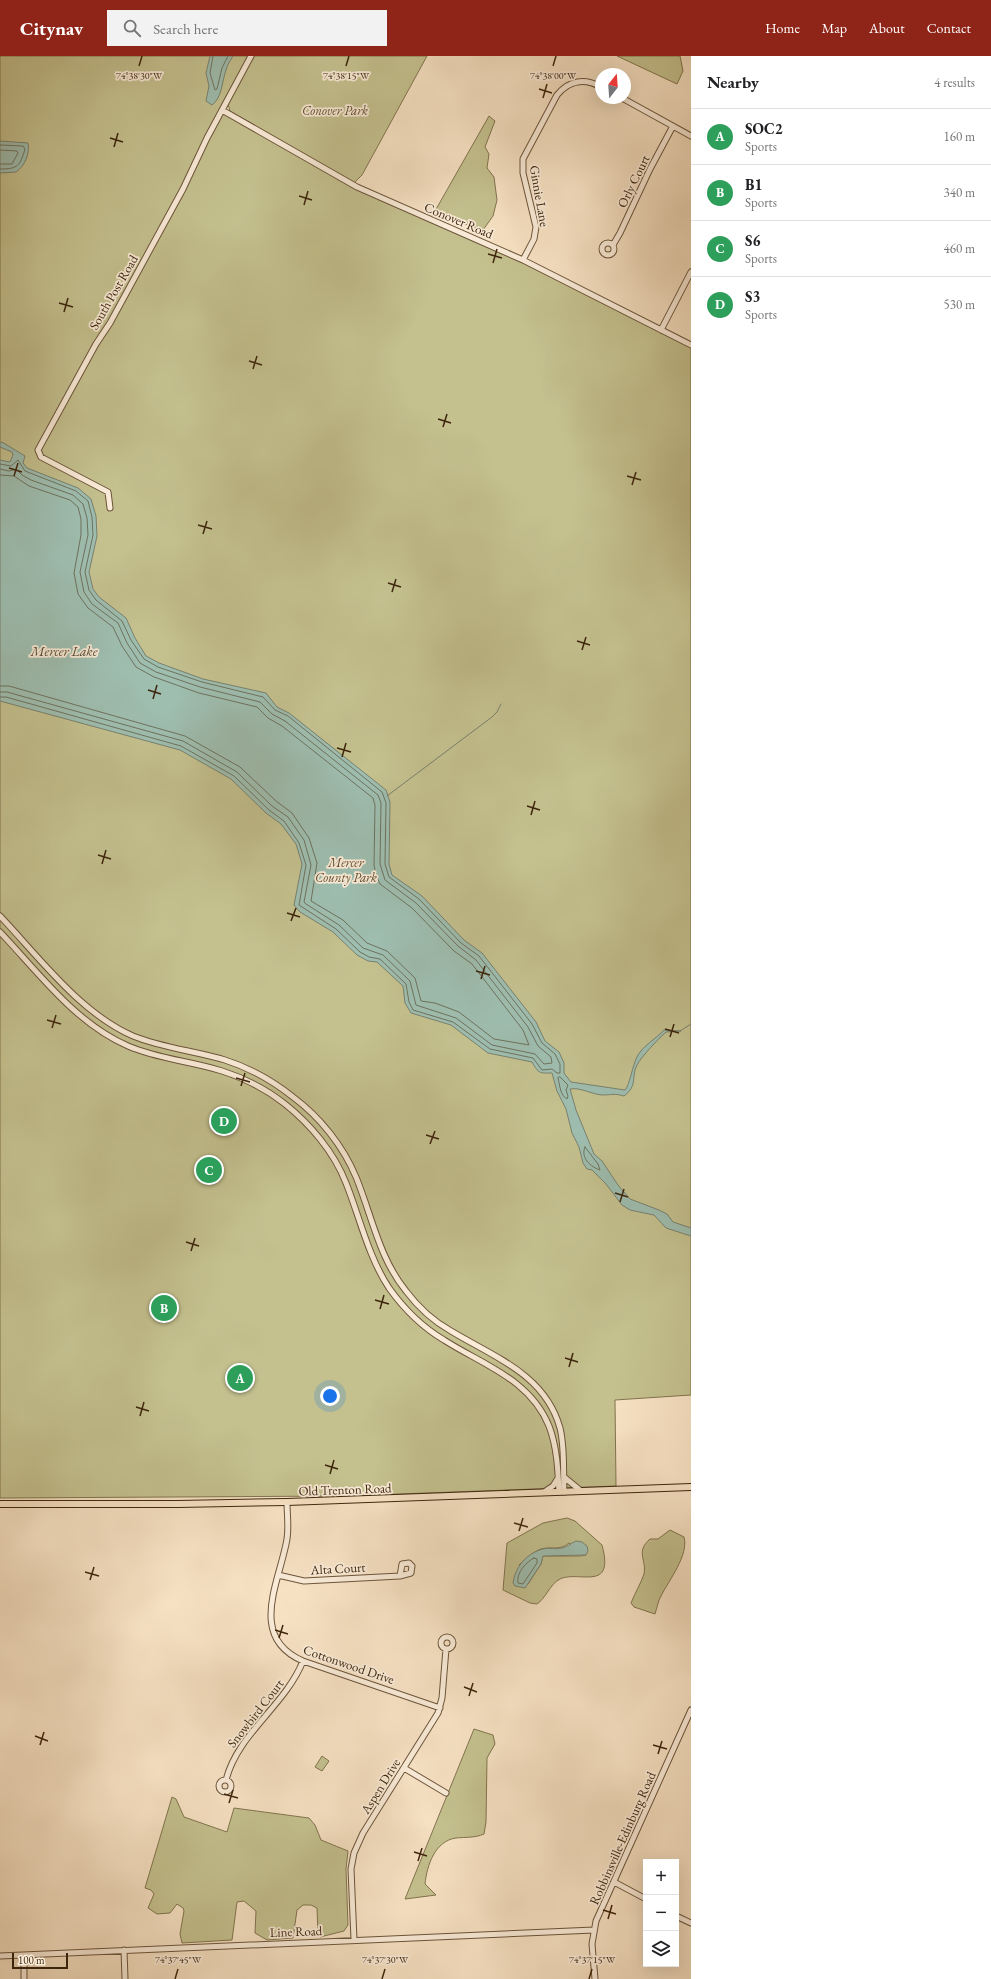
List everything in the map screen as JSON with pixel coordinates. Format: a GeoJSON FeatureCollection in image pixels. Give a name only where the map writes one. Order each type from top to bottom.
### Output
{"type":"FeatureCollection","features":[{"type":"Feature","properties":{"kind":"main road","name":"Old Trenton Road"},"geometry":{"type":"LineString","coordinates":[[0,1504],[178,1504],[287,1502],[691,1487]]}},
{"type":"Feature","properties":{"kind":"street","name":"South Post Road"},"geometry":{"type":"LineString","coordinates":[[110,508],[108,492],[41,457],[38,450],[176,203],[222,110],[251,56]]}},
{"type":"Feature","properties":{"kind":"street","name":"Ginnie Lane"},"geometry":{"type":"LineString","coordinates":[[523,260],[534,239],[536,228],[522,169],[524,154],[557,95],[564,87],[580,81],[595,84]]}},
{"type":"Feature","properties":{"kind":"street"},"geometry":{"type":"LineString","coordinates":[[631,103],[691,136]]}},
{"type":"Feature","properties":{"kind":"street","name":"Conover Road"},"geometry":{"type":"LineString","coordinates":[[222,110],[357,187],[523,260],[691,345]]}},
{"type":"Feature","properties":{"kind":"street","name":"Orly Court"},"geometry":{"type":"LineString","coordinates":[[613,244],[620,233],[650,169],[673,126]]}},
{"type":"Feature","properties":{"kind":"street"},"geometry":{"type":"LineString","coordinates":[[662,330],[691,272]]}},
{"type":"Feature","properties":{"kind":"street"},"geometry":{"type":"LineString","coordinates":[[0,916],[90,1010],[116,1028],[145,1040],[223,1060],[248,1069],[284,1090],[307,1109],[327,1131],[352,1168],[382,1251],[392,1272],[406,1292],[420,1308],[439,1323],[531,1379],[543,1393],[553,1410],[562,1438],[561,1492]]}},
{"type":"Feature","properties":{"kind":"street"},"geometry":{"type":"LineString","coordinates":[[0,932],[50,986],[83,1018],[116,1040],[141,1051],[220,1070],[248,1081],[272,1095],[302,1119],[330,1152],[344,1177],[371,1255],[383,1278],[397,1299],[415,1318],[434,1334],[497,1369],[522,1387],[535,1401],[545,1417],[552,1438],[561,1477],[582,1491]]}},
{"type":"Feature","properties":{"kind":"street"},"geometry":{"type":"LineString","coordinates":[[50,986],[58,978]]}},
{"type":"Feature","properties":{"kind":"street"},"geometry":{"type":"LineString","coordinates":[[190,1063],[193,1053]]}},
{"type":"Feature","properties":{"kind":"street"},"geometry":{"type":"LineString","coordinates":[[497,1369],[502,1360]]}},
{"type":"Feature","properties":{"kind":"street"},"geometry":{"type":"LineString","coordinates":[[543,1493],[553,1486],[561,1477]]}},
{"type":"Feature","properties":{"kind":"street","name":"Cottonwood Drive"},"geometry":{"type":"LineString","coordinates":[[287,1502],[287,1539],[270,1609],[272,1628],[278,1641],[286,1651],[303,1661],[440,1708]]}},
{"type":"Feature","properties":{"kind":"street","name":"Alta Court"},"geometry":{"type":"LineString","coordinates":[[278,1575],[304,1581],[400,1576]]}},
{"type":"Feature","properties":{"kind":"street","name":"Aspen Drive"},"geometry":{"type":"LineString","coordinates":[[354,1940],[351,1877],[354,1853],[363,1832],[440,1708],[446,1649]]}},
{"type":"Feature","properties":{"kind":"street","name":"Snowbird Court"},"geometry":{"type":"LineString","coordinates":[[226,1780],[231,1763],[239,1750],[294,1680],[303,1661]]}},
{"type":"Feature","properties":{"kind":"street","name":"Robbinsville-Edinburg Road"},"geometry":{"type":"LineString","coordinates":[[595,1979],[592,1953],[594,1930],[691,1710]]}},
{"type":"Feature","properties":{"kind":"street"},"geometry":{"type":"LineString","coordinates":[[404,1768],[446,1793]]}},
{"type":"Feature","properties":{"kind":"street"},"geometry":{"type":"LineString","coordinates":[[614,1882],[643,1897]]}},
{"type":"Feature","properties":{"kind":"street"},"geometry":{"type":"LineString","coordinates":[[679,1917],[691,1923]]}},
{"type":"Feature","properties":{"kind":"street","name":"Line Road"},"geometry":{"type":"LineString","coordinates":[[0,1956],[594,1930]]}},
{"type":"Feature","properties":{"kind":"street"},"geometry":{"type":"LineString","coordinates":[[124,1950],[125,1979]]}},
{"type":"Feature","properties":{"kind":"street"},"geometry":{"type":"LineString","coordinates":[[24,1955],[24,1979]]}},
{"type":"Feature","properties":{"kind":"green space","name":"Mercer County Park"},"geometry":{"type":"Polygon","coordinates":[[[0,56],[248,56],[219,110],[353,188],[525,264],[691,348],[691,1395],[615,1400],[616,1486],[346,1496],[0,1498],[0,56]]]}},
{"type":"Feature","properties":{"kind":"green space","name":"Conover Park"},"geometry":{"type":"Polygon","coordinates":[[[254,56],[427,56],[362,175],[354,183],[230,111],[228,104],[254,56]]]}},
{"type":"Feature","properties":{"kind":"green space"},"geometry":{"type":"Polygon","coordinates":[[[617,56],[680,56],[683,71],[677,84],[617,56]]]}},
{"type":"Feature","properties":{"kind":"green space"},"geometry":{"type":"Polygon","coordinates":[[[489,116],[495,121],[485,147],[489,154],[487,168],[494,177],[497,200],[493,216],[483,230],[462,223],[435,211],[489,116]]]}},
{"type":"Feature","properties":{"kind":"green space"},"geometry":{"type":"Polygon","coordinates":[[[567,1518],[575,1521],[602,1545],[605,1560],[604,1569],[593,1577],[568,1577],[560,1579],[553,1584],[537,1604],[530,1603],[503,1590],[507,1543],[543,1523],[567,1518]],[[569,1543],[559,1548],[545,1548],[538,1550],[519,1565],[528,1584],[541,1564],[543,1556],[586,1555],[569,1543]]]}},
{"type":"Feature","properties":{"kind":"green space"},"geometry":{"type":"Polygon","coordinates":[[[670,1530],[684,1537],[684,1552],[660,1598],[655,1614],[634,1607],[631,1603],[644,1574],[645,1569],[642,1556],[643,1548],[650,1539],[658,1539],[670,1530]]]}},
{"type":"Feature","properties":{"kind":"green space"},"geometry":{"type":"Polygon","coordinates":[[[474,1729],[493,1735],[495,1744],[487,1758],[486,1822],[484,1834],[474,1837],[456,1838],[443,1844],[433,1855],[425,1884],[436,1895],[405,1899],[474,1729]]]}},
{"type":"Feature","properties":{"kind":"green space"},"geometry":{"type":"Polygon","coordinates":[[[322,1756],[329,1761],[322,1771],[315,1767],[322,1756]]]}},
{"type":"Feature","properties":{"kind":"green space"},"geometry":{"type":"Polygon","coordinates":[[[172,1797],[176,1799],[184,1817],[227,1832],[234,1808],[309,1818],[315,1825],[321,1840],[348,1851],[346,1869],[348,1925],[344,1931],[320,1937],[318,1934],[317,1908],[311,1905],[303,1905],[297,1910],[293,1938],[267,1940],[255,1933],[256,1911],[244,1901],[237,1902],[232,1940],[182,1943],[180,1934],[184,1911],[183,1908],[177,1904],[170,1913],[157,1914],[148,1908],[154,1894],[151,1890],[145,1888],[172,1797]]]}},
{"type":"Feature","properties":{"kind":"water"},"geometry":{"type":"Polygon","coordinates":[[[210,56],[233,56],[226,68],[220,94],[212,105],[206,101],[209,86],[206,73],[210,56]]]}},
{"type":"Feature","properties":{"kind":"water"},"geometry":{"type":"Polygon","coordinates":[[[0,141],[28,143],[26,159],[16,172],[0,173],[0,141]]]}},
{"type":"Feature","properties":{"kind":"water","name":"Mercer Lake"},"geometry":{"type":"Polygon","coordinates":[[[2,442],[25,456],[23,463],[27,468],[78,488],[91,499],[96,516],[97,536],[89,572],[93,589],[99,597],[126,618],[135,638],[146,656],[159,663],[203,679],[266,693],[277,707],[289,713],[386,790],[390,802],[389,864],[392,875],[422,896],[464,940],[482,953],[536,1022],[545,1041],[559,1052],[564,1063],[564,1073],[571,1082],[625,1090],[636,1060],[642,1049],[664,1030],[681,1031],[666,1032],[646,1053],[635,1069],[633,1085],[624,1096],[615,1094],[602,1095],[578,1089],[570,1089],[576,1110],[594,1154],[602,1161],[618,1185],[630,1199],[659,1210],[667,1214],[673,1222],[691,1228],[691,1236],[666,1228],[654,1215],[630,1210],[622,1205],[606,1184],[592,1170],[587,1169],[583,1163],[579,1147],[572,1133],[566,1109],[557,1091],[552,1073],[540,1072],[536,1069],[532,1062],[488,1053],[451,1025],[411,1013],[405,1003],[403,986],[377,962],[368,961],[357,955],[333,932],[300,912],[294,905],[302,864],[296,844],[281,824],[266,813],[231,779],[180,750],[0,701],[0,460],[10,462],[13,455],[12,452],[0,447],[0,443],[2,442]]]}},
{"type":"Feature","properties":{"kind":"water"},"geometry":{"type":"Polygon","coordinates":[[[576,1541],[582,1542],[587,1546],[588,1551],[586,1555],[543,1556],[541,1564],[525,1588],[515,1586],[513,1583],[516,1572],[527,1557],[543,1549],[562,1548],[576,1541]]]}},
{"type":"Feature","properties":{"kind":"waterway"},"geometry":{"type":"LineString","coordinates":[[387,796],[492,717],[497,712],[501,704]]}},
{"type":"Feature","properties":{"kind":"waterway"},"geometry":{"type":"LineString","coordinates":[[680,1031],[691,1024]]}},
{"type":"Feature","properties":{"kind":"place","name":"S3"},"geometry":{"type":"Point","coordinates":[224,1121]}},
{"type":"Feature","properties":{"kind":"place","name":"S6"},"geometry":{"type":"Point","coordinates":[209,1170]}},
{"type":"Feature","properties":{"kind":"place","name":"B1"},"geometry":{"type":"Point","coordinates":[164,1308]}},
{"type":"Feature","properties":{"kind":"place","name":"SOC2"},"geometry":{"type":"Point","coordinates":[240,1378]}}]}
